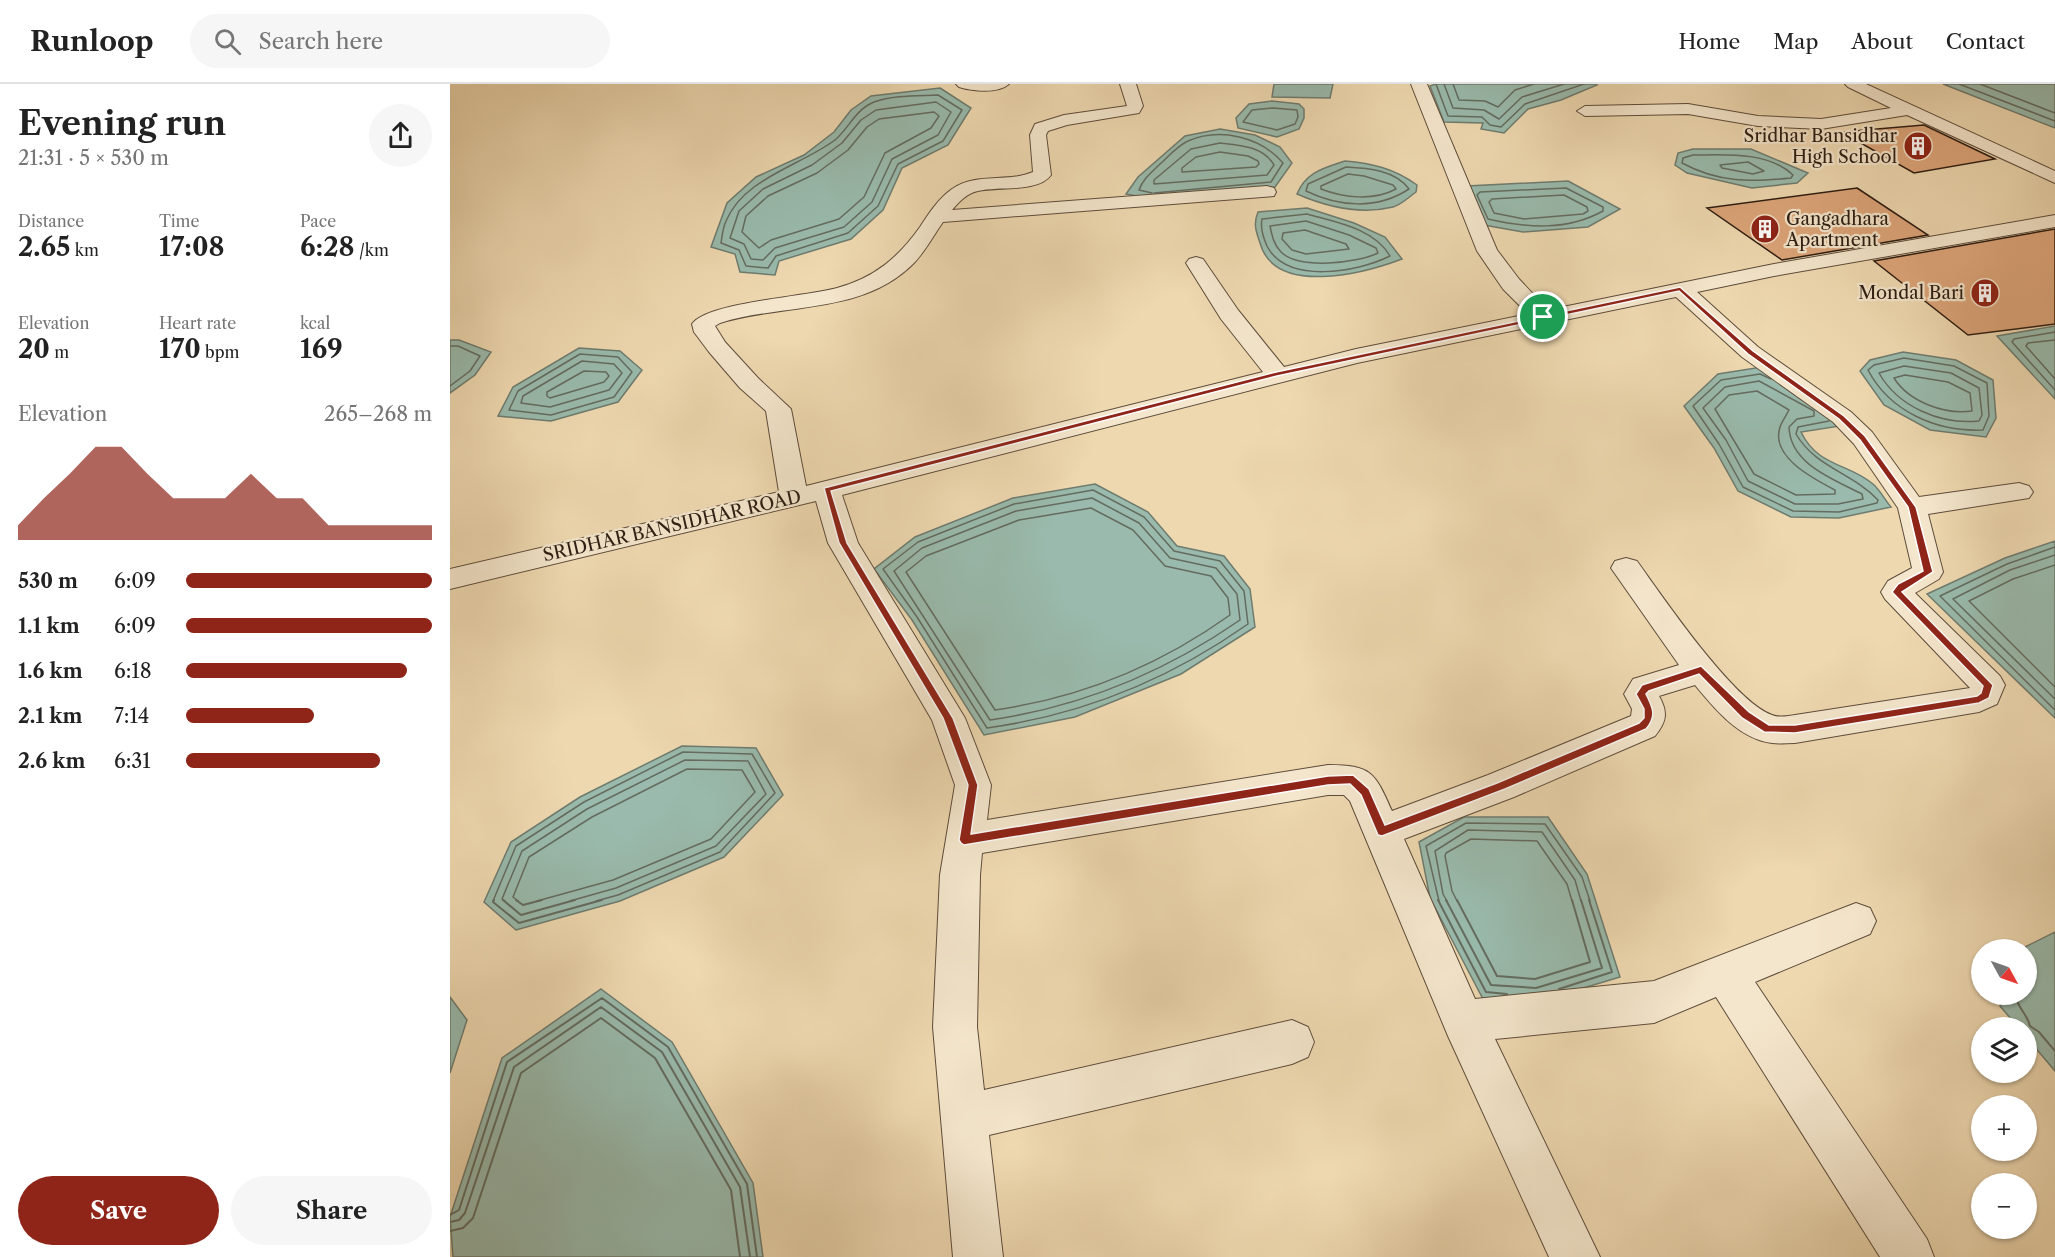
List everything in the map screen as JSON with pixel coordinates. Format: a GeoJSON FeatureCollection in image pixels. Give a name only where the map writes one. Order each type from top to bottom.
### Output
{"type":"FeatureCollection","features":[{"type":"Feature","properties":{"kind":"street"},"geometry":{"type":"LineString","coordinates":[[964,84],[973,86],[1001,84]]}},
{"type":"Feature","properties":{"kind":"street"},"geometry":{"type":"LineString","coordinates":[[978,1257],[955,1027],[960,875],[973,785],[948,718],[811,493],[778,410],[723,354],[705,332],[703,324],[725,314],[820,298],[868,285],[887,276],[906,259],[937,217],[960,192],[980,186],[1025,181],[1042,175],[1038,135],[1041,128],[1064,120],[1133,110],[1135,106],[1128,84]]}},
{"type":"Feature","properties":{"kind":"street"},"geometry":{"type":"LineString","coordinates":[[1419,84],[1487,251],[1511,284],[1543,317]]}},
{"type":"Feature","properties":{"kind":"street"},"geometry":{"type":"LineString","coordinates":[[1853,84],[2055,178]]}},
{"type":"Feature","properties":{"kind":"street"},"geometry":{"type":"LineString","coordinates":[[1586,111],[1688,109],[1764,121],[1821,124],[1909,110]]}},
{"type":"Feature","properties":{"kind":"street"},"geometry":{"type":"LineString","coordinates":[[937,217],[1134,204],[1267,192]]}},
{"type":"Feature","properties":{"kind":"street","name":"SRIDHAR BANSIDHAR ROAD"},"geometry":{"type":"LineString","coordinates":[[450,579],[811,493],[1276,374],[1774,270],[2055,221]]}},
{"type":"Feature","properties":{"kind":"street"},"geometry":{"type":"LineString","coordinates":[[1196,263],[1229,314],[1276,374]]}},
{"type":"Feature","properties":{"kind":"street"},"geometry":{"type":"LineString","coordinates":[[1626,568],[1701,670],[1745,715],[1767,729],[1795,729],[1979,699],[1985,695],[1988,685],[1896,592],[1901,586],[1913,582],[1928,572],[1912,507],[1863,438],[1842,417],[1750,352],[1680,289]]}},
{"type":"Feature","properties":{"kind":"street"},"geometry":{"type":"LineString","coordinates":[[1912,507],[2019,492]]}},
{"type":"Feature","properties":{"kind":"street"},"geometry":{"type":"LineString","coordinates":[[1382,831],[1501,786],[1643,726],[1649,719],[1649,709],[1641,694],[1645,688],[1701,670]]}},
{"type":"Feature","properties":{"kind":"street"},"geometry":{"type":"LineString","coordinates":[[964,840],[1336,780],[1353,780],[1365,792],[1463,1021],[1575,1257]]}},
{"type":"Feature","properties":{"kind":"street"},"geometry":{"type":"LineString","coordinates":[[1463,1021],[1654,1002],[1856,921]]}},
{"type":"Feature","properties":{"kind":"street"},"geometry":{"type":"LineString","coordinates":[[1726,975],[1909,1257]]}},
{"type":"Feature","properties":{"kind":"street"},"geometry":{"type":"LineString","coordinates":[[964,1118],[1292,1042]]}},
{"type":"Feature","properties":{"kind":"water"},"geometry":{"type":"Polygon","coordinates":[[[1274,84],[1333,84],[1330,98],[1272,97],[1274,84]]]}},
{"type":"Feature","properties":{"kind":"water"},"geometry":{"type":"Polygon","coordinates":[[[1436,84],[1597,85],[1561,100],[1528,109],[1504,133],[1481,129],[1483,123],[1444,122],[1430,86],[1436,84]]]}},
{"type":"Feature","properties":{"kind":"water"},"geometry":{"type":"Polygon","coordinates":[[[1943,84],[2055,84],[2055,128],[1943,84]]]}},
{"type":"Feature","properties":{"kind":"water"},"geometry":{"type":"Polygon","coordinates":[[[940,88],[971,108],[948,145],[902,168],[883,210],[851,239],[779,261],[775,275],[740,272],[735,254],[711,247],[727,203],[756,177],[804,155],[834,132],[851,110],[871,96],[940,88]]]}},
{"type":"Feature","properties":{"kind":"water"},"geometry":{"type":"Polygon","coordinates":[[[1272,101],[1299,104],[1304,109],[1304,118],[1299,129],[1277,137],[1238,128],[1236,118],[1249,104],[1272,101]]]}},
{"type":"Feature","properties":{"kind":"water"},"geometry":{"type":"Polygon","coordinates":[[[1220,129],[1255,135],[1280,147],[1292,163],[1275,187],[1152,199],[1126,194],[1138,177],[1185,136],[1220,129]]]}},
{"type":"Feature","properties":{"kind":"water"},"geometry":{"type":"Polygon","coordinates":[[[1693,149],[1751,149],[1808,173],[1797,183],[1752,188],[1687,173],[1675,165],[1678,153],[1693,149]]]}},
{"type":"Feature","properties":{"kind":"water"},"geometry":{"type":"Polygon","coordinates":[[[1345,161],[1365,163],[1392,171],[1417,185],[1416,192],[1396,206],[1368,210],[1332,206],[1297,194],[1311,176],[1345,161]]]}},
{"type":"Feature","properties":{"kind":"water"},"geometry":{"type":"Polygon","coordinates":[[[1568,181],[1620,209],[1588,227],[1523,232],[1484,225],[1467,186],[1568,181]]]}},
{"type":"Feature","properties":{"kind":"water"},"geometry":{"type":"Polygon","coordinates":[[[1307,208],[1354,223],[1385,237],[1402,259],[1345,274],[1302,275],[1283,270],[1269,260],[1260,243],[1256,231],[1256,216],[1258,212],[1307,208]]]}},
{"type":"Feature","properties":{"kind":"water"},"geometry":{"type":"Polygon","coordinates":[[[2055,326],[2055,399],[1997,336],[2055,326]]]}},
{"type":"Feature","properties":{"kind":"water"},"geometry":{"type":"Polygon","coordinates":[[[450,340],[459,340],[491,352],[475,375],[450,393],[450,340]]]}},
{"type":"Feature","properties":{"kind":"water"},"geometry":{"type":"Polygon","coordinates":[[[579,348],[620,351],[642,370],[618,402],[551,421],[498,416],[513,387],[579,348]]]}},
{"type":"Feature","properties":{"kind":"water"},"geometry":{"type":"Polygon","coordinates":[[[1903,352],[1956,360],[1993,380],[1996,418],[1986,437],[1930,430],[1884,405],[1860,371],[1870,360],[1903,352]]]}},
{"type":"Feature","properties":{"kind":"water"},"geometry":{"type":"Polygon","coordinates":[[[1762,367],[1803,391],[1850,411],[1853,424],[1801,432],[1816,452],[1873,484],[1891,507],[1839,518],[1791,517],[1738,491],[1714,448],[1684,406],[1718,374],[1762,367]]]}},
{"type":"Feature","properties":{"kind":"water"},"geometry":{"type":"Polygon","coordinates":[[[1095,484],[1148,512],[1177,546],[1224,556],[1250,589],[1255,627],[1181,674],[1075,717],[984,735],[912,620],[874,569],[915,537],[1013,498],[1095,484]]]}},
{"type":"Feature","properties":{"kind":"water"},"geometry":{"type":"Polygon","coordinates":[[[2055,541],[2055,718],[1927,594],[2005,558],[2055,541]]]}},
{"type":"Feature","properties":{"kind":"water"},"geometry":{"type":"Polygon","coordinates":[[[682,746],[756,748],[783,795],[724,857],[620,901],[516,930],[484,902],[511,842],[580,797],[682,746]]]}},
{"type":"Feature","properties":{"kind":"water"},"geometry":{"type":"Polygon","coordinates":[[[1464,817],[1548,817],[1587,874],[1620,977],[1537,1002],[1483,999],[1430,898],[1419,842],[1464,817]]]}},
{"type":"Feature","properties":{"kind":"water"},"geometry":{"type":"Polygon","coordinates":[[[2055,932],[2055,1071],[2037,1050],[2037,1017],[2009,1017],[2000,1006],[2037,1005],[2037,941],[2055,932]]]}},
{"type":"Feature","properties":{"kind":"water"},"geometry":{"type":"Polygon","coordinates":[[[601,989],[672,1042],[753,1183],[763,1257],[453,1257],[450,1217],[502,1058],[601,989]]]}},
{"type":"Feature","properties":{"kind":"water"},"geometry":{"type":"Polygon","coordinates":[[[450,997],[467,1020],[450,1073],[450,997]]]}},
{"type":"Feature","properties":{"kind":"building","name":"Sridhar Bansidhar High School"},"geometry":{"type":"Polygon","coordinates":[[[1924,125],[1995,159],[1914,173],[1841,132],[1924,125]]]}},
{"type":"Feature","properties":{"kind":"building"},"geometry":{"type":"Polygon","coordinates":[[[1857,188],[1928,235],[1782,260],[1707,208],[1857,188]]]}},
{"type":"Feature","properties":{"kind":"building","name":"Mondal Bari"},"geometry":{"type":"Polygon","coordinates":[[[2055,229],[2055,324],[1968,335],[1874,261],[2055,229]]]}},
{"type":"Feature","properties":{"kind":"place","name":"Sridhar Bansidhar High School"},"geometry":{"type":"Point","coordinates":[1918,146]}},
{"type":"Feature","properties":{"kind":"place","name":"Gangadhara Apartment"},"geometry":{"type":"Point","coordinates":[1765,229]}},
{"type":"Feature","properties":{"kind":"place","name":"Mondal Bari"},"geometry":{"type":"Point","coordinates":[1985,293]}},
{"type":"Feature","properties":{"kind":"route"},"geometry":{"type":"LineString","coordinates":[[1680,289],[1750,352],[1842,417],[1863,438],[1912,507],[1928,572],[1913,582],[1901,586],[1896,592],[1988,685],[1985,695],[1979,699],[1795,729],[1767,729],[1745,715],[1701,670],[1645,688],[1641,694],[1649,709],[1649,719],[1643,726],[1501,786],[1382,831],[1365,792],[1353,780],[1328,780],[964,840],[973,785],[948,718],[843,543],[827,490],[1276,374],[1543,317],[1680,289]]}}]}
